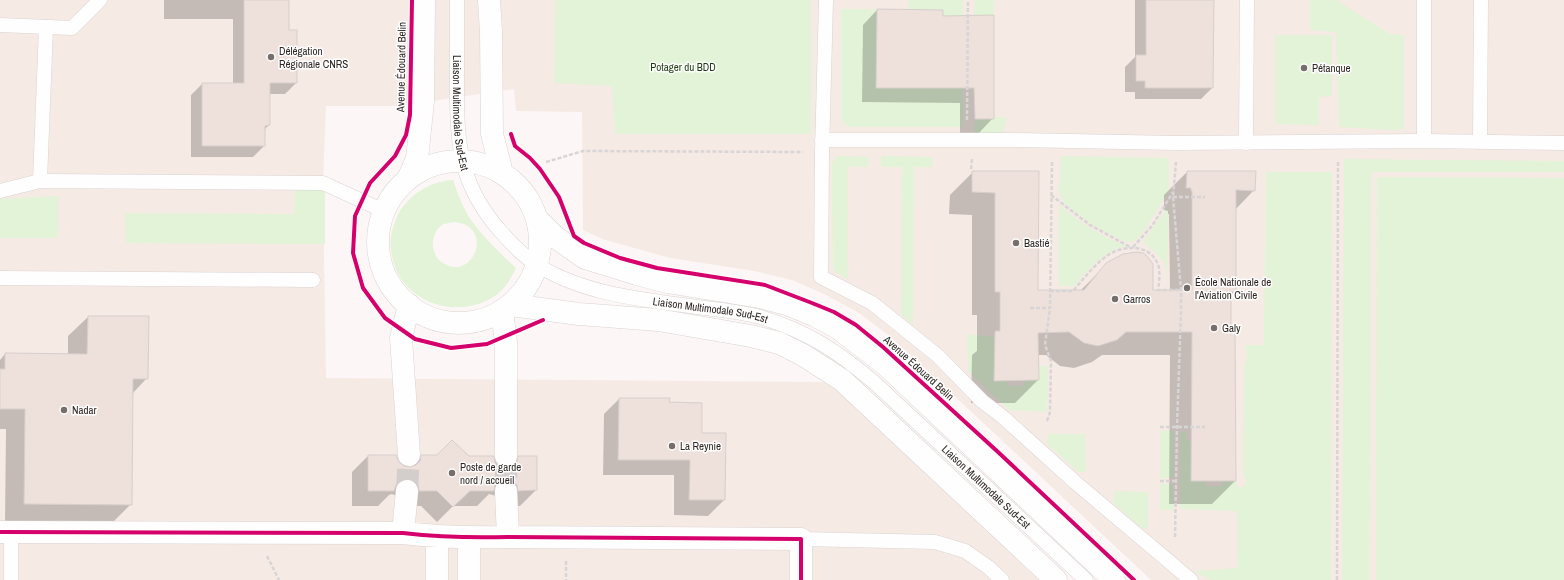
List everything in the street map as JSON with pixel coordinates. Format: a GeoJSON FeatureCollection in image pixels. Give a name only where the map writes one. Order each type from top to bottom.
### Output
{"type":"FeatureCollection","features":[{"type":"Feature","properties":{"kind":"street","name":"Avenue Édouard Belin"},"geometry":{"type":"LineString","coordinates":[[408,179],[417,158],[423,101],[424,0]]}},
{"type":"Feature","properties":{"kind":"street"},"geometry":{"type":"LineString","coordinates":[[490,0],[492,134],[502,173]]}},
{"type":"Feature","properties":{"kind":"street"},"geometry":{"type":"LineString","coordinates":[[462,161],[483,165],[502,173],[518,186],[530,202],[537,220],[541,242],[537,265],[531,280],[522,294],[506,308],[479,321],[455,323],[430,318],[409,305],[394,290],[384,272],[379,252],[379,231],[384,211],[394,193],[408,179],[425,168],[443,162],[462,161]]}},
{"type":"Feature","properties":{"kind":"street","name":"Avenue Édouard Belin"},"geometry":{"type":"LineString","coordinates":[[537,220],[555,237],[585,258],[667,282],[760,297],[787,304],[838,328],[886,365],[1114,580]]}},
{"type":"Feature","properties":{"kind":"street"},"geometry":{"type":"LineString","coordinates":[[409,305],[401,338],[409,455]]}},
{"type":"Feature","properties":{"kind":"street"},"geometry":{"type":"LineString","coordinates":[[506,308],[506,456]]}},
{"type":"Feature","properties":{"kind":"street"},"geometry":{"type":"LineString","coordinates":[[506,308],[665,321],[751,336],[779,344],[803,354],[842,380],[1056,580]]}},
{"type":"Feature","properties":{"kind":"street"},"geometry":{"type":"LineString","coordinates":[[403,533],[407,491]]}},
{"type":"Feature","properties":{"kind":"street"},"geometry":{"type":"LineString","coordinates":[[506,491],[508,537]]}},
{"type":"Feature","properties":{"kind":"street"},"geometry":{"type":"LineString","coordinates":[[6,532],[403,533],[437,537],[469,538],[508,537],[801,540],[801,580]]}},
{"type":"Feature","properties":{"kind":"street"},"geometry":{"type":"LineString","coordinates":[[437,537],[437,580]]}},
{"type":"Feature","properties":{"kind":"street"},"geometry":{"type":"LineString","coordinates":[[469,538],[469,580]]}},
{"type":"Feature","properties":{"kind":"lane"},"geometry":{"type":"LineString","coordinates":[[0,25],[72,28],[100,0]]}},
{"type":"Feature","properties":{"kind":"lane","name":"Liaison Multimodale Sud-Est"},"geometry":{"type":"LineString","coordinates":[[457,0],[457,109],[462,161],[468,181],[480,202],[496,226],[514,246],[537,265],[559,277],[579,285],[639,299],[759,317],[792,328],[826,345],[850,361],[882,389],[1086,580]]}},
{"type":"Feature","properties":{"kind":"lane"},"geometry":{"type":"LineString","coordinates":[[826,0],[822,146],[821,277],[872,303],[938,356],[982,401],[1004,418],[1076,483],[1191,580]]}},
{"type":"Feature","properties":{"kind":"lane"},"geometry":{"type":"LineString","coordinates":[[1246,143],[1247,0]]}},
{"type":"Feature","properties":{"kind":"lane"},"geometry":{"type":"LineString","coordinates":[[1424,0],[1424,141]]}},
{"type":"Feature","properties":{"kind":"lane"},"geometry":{"type":"LineString","coordinates":[[1480,142],[1481,0]]}},
{"type":"Feature","properties":{"kind":"lane"},"geometry":{"type":"LineString","coordinates":[[40,181],[46,27]]}},
{"type":"Feature","properties":{"kind":"lane"},"geometry":{"type":"LineString","coordinates":[[822,146],[966,141],[1177,143],[1424,141],[1564,143]]}},
{"type":"Feature","properties":{"kind":"lane"},"geometry":{"type":"LineString","coordinates":[[0,190],[40,181],[323,183],[384,211]]}},
{"type":"Feature","properties":{"kind":"lane"},"geometry":{"type":"LineString","coordinates":[[0,278],[313,280]]}},
{"type":"Feature","properties":{"kind":"lane"},"geometry":{"type":"LineString","coordinates":[[6,532],[11,580]]}},
{"type":"Feature","properties":{"kind":"lane"},"geometry":{"type":"LineString","coordinates":[[801,540],[936,542],[966,551],[988,567],[1002,580]]}},
{"type":"Feature","properties":{"kind":"path"},"geometry":{"type":"LineString","coordinates":[[968,0],[966,154],[972,154],[971,169]]}},
{"type":"Feature","properties":{"kind":"path"},"geometry":{"type":"LineString","coordinates":[[1048,421],[1050,412],[1051,361],[1046,345],[1050,308],[1052,153],[1067,141]]}},
{"type":"Feature","properties":{"kind":"path"},"geometry":{"type":"LineString","coordinates":[[1337,580],[1338,141]]}},
{"type":"Feature","properties":{"kind":"path"},"geometry":{"type":"LineString","coordinates":[[1176,537],[1177,427],[1181,290],[1173,197],[1177,143]]}},
{"type":"Feature","properties":{"kind":"path"},"geometry":{"type":"LineString","coordinates":[[546,162],[583,150],[822,146]]}},
{"type":"Feature","properties":{"kind":"path"},"geometry":{"type":"LineString","coordinates":[[1050,291],[1073,291],[1086,275],[1109,255],[1119,250],[1132,247],[1152,226],[1174,191]]}},
{"type":"Feature","properties":{"kind":"path"},"geometry":{"type":"LineString","coordinates":[[1051,195],[1090,225],[1132,247],[1145,250],[1151,254],[1159,268],[1160,278],[1158,290],[1181,290]]}},
{"type":"Feature","properties":{"kind":"path"},"geometry":{"type":"LineString","coordinates":[[1173,197],[1205,198]]}},
{"type":"Feature","properties":{"kind":"path"},"geometry":{"type":"LineString","coordinates":[[1030,308],[1050,308]]}},
{"type":"Feature","properties":{"kind":"path"},"geometry":{"type":"LineString","coordinates":[[1160,427],[1205,427]]}},
{"type":"Feature","properties":{"kind":"path"},"geometry":{"type":"LineString","coordinates":[[1160,481],[1177,481]]}},
{"type":"Feature","properties":{"kind":"shaded area"},"geometry":{"type":"Polygon","coordinates":[[[0,0],[1564,0],[1564,580],[1151,580],[916,360],[887,334],[859,313],[826,295],[792,280],[754,271],[670,258],[602,239],[583,230],[582,112],[516,111],[514,89],[399,106],[326,106],[323,183],[326,378],[830,382],[1040,580],[0,580],[0,0]]]}},
{"type":"Feature","properties":{"kind":"green space","name":"Potager du BDD"},"geometry":{"type":"Polygon","coordinates":[[[555,0],[811,0],[811,134],[615,134],[612,86],[554,83],[555,0]]]}},
{"type":"Feature","properties":{"kind":"green space"},"geometry":{"type":"Polygon","coordinates":[[[908,0],[963,0],[963,127],[851,127],[844,124],[841,119],[841,9],[877,9],[877,88],[942,88],[943,10],[909,10],[908,0]]]}},
{"type":"Feature","properties":{"kind":"green space"},"geometry":{"type":"Polygon","coordinates":[[[975,0],[994,0],[994,15],[974,15],[975,0]]]}},
{"type":"Feature","properties":{"kind":"green space"},"geometry":{"type":"Polygon","coordinates":[[[1310,0],[1336,0],[1390,34],[1404,35],[1404,129],[1393,130],[1339,127],[1336,32],[1310,30],[1310,0]]]}},
{"type":"Feature","properties":{"kind":"green space"},"geometry":{"type":"Polygon","coordinates":[[[1275,35],[1332,35],[1332,96],[1319,97],[1319,125],[1275,124],[1275,35]]]}},
{"type":"Feature","properties":{"kind":"green space"},"geometry":{"type":"Polygon","coordinates":[[[994,117],[1005,117],[1007,119],[1002,133],[974,134],[975,119],[994,119],[994,117]]]}},
{"type":"Feature","properties":{"kind":"green space"},"geometry":{"type":"Polygon","coordinates":[[[837,156],[869,157],[868,167],[848,166],[848,280],[833,270],[832,166],[834,159],[837,156]]]}},
{"type":"Feature","properties":{"kind":"green space"},"geometry":{"type":"Polygon","coordinates":[[[881,156],[932,157],[933,167],[914,167],[913,325],[901,314],[902,167],[881,167],[881,156]]]}},
{"type":"Feature","properties":{"kind":"green space"},"geometry":{"type":"Polygon","coordinates":[[[1061,156],[1169,158],[1169,191],[1146,228],[1136,240],[1132,242],[1123,241],[1091,224],[1063,203],[1059,190],[1061,156]]]}},
{"type":"Feature","properties":{"kind":"green space"},"geometry":{"type":"Polygon","coordinates":[[[1344,159],[1564,161],[1564,172],[1371,172],[1370,580],[1342,580],[1344,159]]]}},
{"type":"Feature","properties":{"kind":"green space"},"geometry":{"type":"Polygon","coordinates":[[[1266,172],[1332,172],[1331,580],[1211,580],[1194,571],[1238,568],[1237,511],[1180,509],[1180,433],[1186,431],[1186,440],[1193,441],[1191,481],[1206,481],[1206,486],[1222,486],[1222,481],[1237,481],[1237,485],[1240,488],[1245,485],[1246,481],[1243,473],[1244,364],[1246,363],[1247,351],[1244,345],[1264,345],[1266,172]]]}},
{"type":"Feature","properties":{"kind":"green space"},"geometry":{"type":"Polygon","coordinates":[[[1377,177],[1564,178],[1564,580],[1376,580],[1377,177]]]}},
{"type":"Feature","properties":{"kind":"green space"},"geometry":{"type":"Polygon","coordinates":[[[453,180],[463,206],[476,227],[516,268],[508,283],[501,291],[488,300],[473,305],[458,307],[443,306],[428,301],[415,293],[404,283],[396,269],[392,255],[392,231],[397,217],[403,207],[415,194],[426,187],[453,180]],[[454,222],[442,225],[436,231],[433,239],[433,248],[440,261],[454,267],[462,266],[474,255],[476,239],[473,231],[465,224],[454,222]]]}},
{"type":"Feature","properties":{"kind":"green space"},"geometry":{"type":"Polygon","coordinates":[[[295,184],[325,184],[325,244],[126,243],[125,213],[294,214],[295,184]]]}},
{"type":"Feature","properties":{"kind":"green space"},"geometry":{"type":"Polygon","coordinates":[[[59,196],[58,238],[0,238],[0,199],[59,196]]]}},
{"type":"Feature","properties":{"kind":"green space"},"geometry":{"type":"Polygon","coordinates":[[[1059,204],[1091,228],[1127,246],[1111,252],[1097,261],[1075,286],[1059,286],[1059,204]]]}},
{"type":"Feature","properties":{"kind":"green space"},"geometry":{"type":"Polygon","coordinates":[[[1167,208],[1169,210],[1167,276],[1162,259],[1143,242],[1167,208]]]}},
{"type":"Feature","properties":{"kind":"green space"},"geometry":{"type":"Polygon","coordinates":[[[967,334],[995,337],[994,381],[1008,381],[1009,386],[1024,386],[1024,380],[1039,380],[1039,366],[1048,366],[1047,412],[1009,410],[968,371],[967,334]]]}},
{"type":"Feature","properties":{"kind":"green space"},"geometry":{"type":"Polygon","coordinates":[[[1174,430],[1174,478],[1160,478],[1160,431],[1174,430]]]}},
{"type":"Feature","properties":{"kind":"green space"},"geometry":{"type":"Polygon","coordinates":[[[1048,434],[1085,434],[1086,472],[1079,472],[1047,444],[1048,434]]]}},
{"type":"Feature","properties":{"kind":"green space"},"geometry":{"type":"Polygon","coordinates":[[[1160,484],[1173,484],[1174,510],[1160,510],[1160,484]]]}},
{"type":"Feature","properties":{"kind":"green space"},"geometry":{"type":"Polygon","coordinates":[[[1114,491],[1148,492],[1148,529],[1142,528],[1113,503],[1114,491]]]}},
{"type":"Feature","properties":{"kind":"building","name":"Délégation Régionale CNRS"},"geometry":{"type":"Polygon","coordinates":[[[244,0],[289,0],[289,30],[297,30],[297,83],[270,83],[270,125],[265,126],[265,146],[202,146],[202,83],[244,83],[244,0]]]}},
{"type":"Feature","properties":{"kind":"building"},"geometry":{"type":"Polygon","coordinates":[[[1146,0],[1214,0],[1213,88],[1145,88],[1145,81],[1136,81],[1136,55],[1146,55],[1146,0]]]}},
{"type":"Feature","properties":{"kind":"building"},"geometry":{"type":"Polygon","coordinates":[[[877,9],[943,10],[943,16],[994,15],[994,119],[975,119],[974,88],[876,88],[877,9]]]}},
{"type":"Feature","properties":{"kind":"building"},"geometry":{"type":"Polygon","coordinates":[[[972,171],[1039,171],[1038,290],[1084,290],[1106,263],[1123,254],[1137,252],[1143,253],[1147,256],[1153,264],[1153,290],[1192,290],[1192,191],[1191,188],[1186,188],[1187,171],[1256,171],[1255,191],[1236,190],[1236,292],[1231,292],[1231,331],[1235,331],[1236,481],[1191,481],[1192,332],[1126,332],[1117,340],[1098,346],[1084,343],[1069,332],[1038,333],[1039,380],[994,381],[995,331],[1000,331],[1000,292],[995,292],[995,193],[972,192],[972,171]]]}},
{"type":"Feature","properties":{"kind":"building","name":"Nadar"},"geometry":{"type":"Polygon","coordinates":[[[88,316],[149,316],[148,379],[133,379],[132,505],[24,504],[25,409],[0,409],[0,369],[5,369],[5,353],[87,354],[88,316]]]}},
{"type":"Feature","properties":{"kind":"building","name":"La Reynie"},"geometry":{"type":"Polygon","coordinates":[[[619,398],[670,398],[669,402],[702,403],[702,433],[726,433],[725,500],[689,500],[690,460],[618,460],[619,398]]]}},
{"type":"Feature","properties":{"kind":"building","name":"Poste de garde nord / accueil"},"geometry":{"type":"Polygon","coordinates":[[[452,440],[469,456],[494,456],[495,463],[500,467],[513,467],[517,462],[518,456],[537,456],[537,490],[518,491],[517,485],[512,480],[505,479],[499,481],[495,485],[494,491],[470,491],[453,507],[437,491],[419,491],[418,485],[415,481],[409,479],[402,480],[397,483],[394,491],[368,491],[368,455],[396,455],[399,462],[404,466],[410,467],[416,465],[420,461],[421,455],[437,455],[452,440]]]}},
{"type":"Feature","properties":{"kind":"tunnel"},"geometry":{"type":"LineString","coordinates":[[407,491],[409,455]]}},
{"type":"Feature","properties":{"kind":"tunnel"},"geometry":{"type":"LineString","coordinates":[[506,456],[506,491]]}},
{"type":"Feature","properties":{"kind":"cycle path"},"geometry":{"type":"LineString","coordinates":[[412,0],[410,115],[406,135],[395,156],[370,183],[355,216],[353,253],[363,288],[385,318],[415,339],[451,348],[487,344],[543,320]]}},
{"type":"Feature","properties":{"kind":"cycle path"},"geometry":{"type":"LineString","coordinates":[[511,134],[515,146],[530,158],[540,169],[559,197],[574,236],[584,243],[620,258],[657,268],[765,285],[834,312],[856,325],[883,347],[998,452],[1134,580]]}},
{"type":"Feature","properties":{"kind":"cycle path"},"geometry":{"type":"LineString","coordinates":[[0,532],[403,533],[469,537],[801,539],[801,580]]}},
{"type":"Feature","properties":{"kind":"place","name":"Délégation Régionale CNRS"},"geometry":{"type":"Point","coordinates":[271,57]}},
{"type":"Feature","properties":{"kind":"place","name":"Pétanque"},"geometry":{"type":"Point","coordinates":[1304,68]}},
{"type":"Feature","properties":{"kind":"place","name":"Bastié"},"geometry":{"type":"Point","coordinates":[1016,243]}},
{"type":"Feature","properties":{"kind":"place","name":"École Nationale de l'Aviation Civile"},"geometry":{"type":"Point","coordinates":[1187,288]}},
{"type":"Feature","properties":{"kind":"place","name":"Garros"},"geometry":{"type":"Point","coordinates":[1115,299]}},
{"type":"Feature","properties":{"kind":"place","name":"Galy"},"geometry":{"type":"Point","coordinates":[1214,328]}},
{"type":"Feature","properties":{"kind":"place","name":"Nadar"},"geometry":{"type":"Point","coordinates":[64,410]}},
{"type":"Feature","properties":{"kind":"place","name":"La Reynie"},"geometry":{"type":"Point","coordinates":[672,446]}},
{"type":"Feature","properties":{"kind":"place","name":"Poste de garde nord / accueil"},"geometry":{"type":"Point","coordinates":[452,473]}}]}
